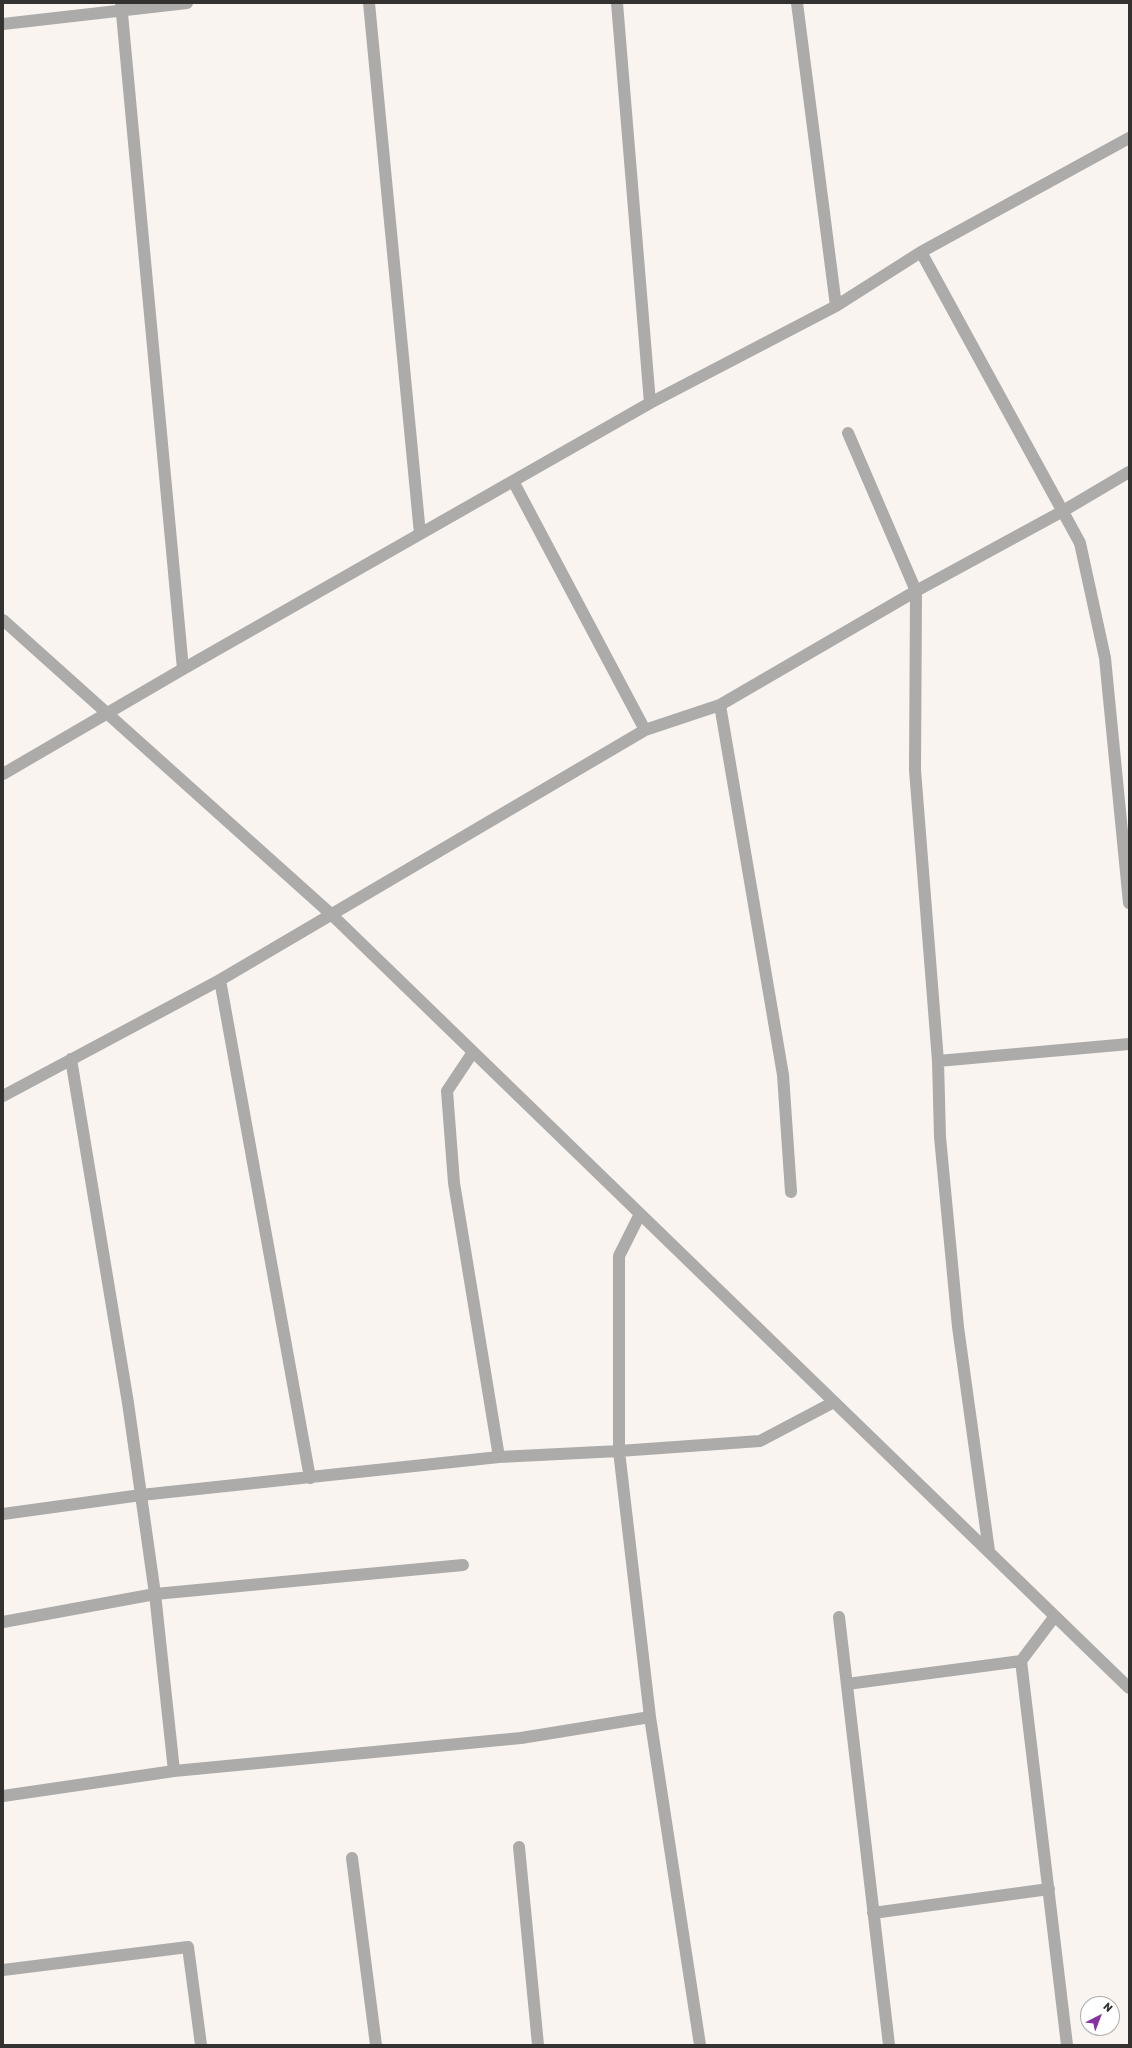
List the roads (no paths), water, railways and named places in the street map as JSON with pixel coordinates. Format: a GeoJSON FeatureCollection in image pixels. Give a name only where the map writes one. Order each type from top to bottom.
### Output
{"type":"FeatureCollection","features":[{"type":"Feature","properties":{"kind":"street"},"geometry":{"type":"LineString","coordinates":[[3,24],[122,7],[187,3]]}},
{"type":"Feature","properties":{"kind":"street"},"geometry":{"type":"LineString","coordinates":[[369,3],[420,534]]}},
{"type":"Feature","properties":{"kind":"street"},"geometry":{"type":"LineString","coordinates":[[617,3],[650,402]]}},
{"type":"Feature","properties":{"kind":"street"},"geometry":{"type":"LineString","coordinates":[[797,3],[836,306]]}},
{"type":"Feature","properties":{"kind":"street"},"geometry":{"type":"LineString","coordinates":[[122,7],[182,669]]}},
{"type":"Feature","properties":{"kind":"street"},"geometry":{"type":"LineString","coordinates":[[3,774],[182,669],[650,402],[836,306],[921,252],[1129,138]]}},
{"type":"Feature","properties":{"kind":"street"},"geometry":{"type":"LineString","coordinates":[[921,252],[1063,510],[1080,544],[1105,658],[1129,903]]}},
{"type":"Feature","properties":{"kind":"street"},"geometry":{"type":"LineString","coordinates":[[848,434],[916,591],[915,770],[938,1061],[940,1137],[958,1327],[989,1551]]}},
{"type":"Feature","properties":{"kind":"street"},"geometry":{"type":"LineString","coordinates":[[3,1096],[220,980],[645,730],[720,705],[916,591],[1129,472]]}},
{"type":"Feature","properties":{"kind":"street"},"geometry":{"type":"LineString","coordinates":[[513,481],[645,730]]}},
{"type":"Feature","properties":{"kind":"street"},"geometry":{"type":"LineString","coordinates":[[3,620],[332,915],[1129,1688]]}},
{"type":"Feature","properties":{"kind":"street"},"geometry":{"type":"LineString","coordinates":[[720,705],[783,1075],[791,1192]]}},
{"type":"Feature","properties":{"kind":"street"},"geometry":{"type":"LineString","coordinates":[[220,980],[310,1478]]}},
{"type":"Feature","properties":{"kind":"street"},"geometry":{"type":"LineString","coordinates":[[938,1061],[1129,1044]]}},
{"type":"Feature","properties":{"kind":"street"},"geometry":{"type":"LineString","coordinates":[[473,1052],[447,1091],[454,1183],[499,1457]]}},
{"type":"Feature","properties":{"kind":"street"},"geometry":{"type":"LineString","coordinates":[[71,1059],[128,1403],[155,1594],[174,1771]]}},
{"type":"Feature","properties":{"kind":"street"},"geometry":{"type":"LineString","coordinates":[[640,1214],[619,1256],[619,1451],[650,1717],[700,2045]]}},
{"type":"Feature","properties":{"kind":"street"},"geometry":{"type":"LineString","coordinates":[[3,1514],[141,1495],[499,1457],[619,1451],[760,1441],[834,1402]]}},
{"type":"Feature","properties":{"kind":"street"},"geometry":{"type":"LineString","coordinates":[[3,1622],[155,1594],[463,1565]]}},
{"type":"Feature","properties":{"kind":"street"},"geometry":{"type":"LineString","coordinates":[[1055,1616],[1021,1661],[1067,2045]]}},
{"type":"Feature","properties":{"kind":"street"},"geometry":{"type":"LineString","coordinates":[[840,1617],[889,2045]]}},
{"type":"Feature","properties":{"kind":"street"},"geometry":{"type":"LineString","coordinates":[[847,1684],[1021,1661]]}},
{"type":"Feature","properties":{"kind":"street"},"geometry":{"type":"LineString","coordinates":[[3,1796],[174,1771],[521,1738],[650,1717]]}},
{"type":"Feature","properties":{"kind":"street"},"geometry":{"type":"LineString","coordinates":[[519,1847],[538,2045]]}},
{"type":"Feature","properties":{"kind":"street"},"geometry":{"type":"LineString","coordinates":[[352,1858],[376,2045]]}},
{"type":"Feature","properties":{"kind":"street"},"geometry":{"type":"LineString","coordinates":[[874,1913],[1049,1889]]}},
{"type":"Feature","properties":{"kind":"street"},"geometry":{"type":"LineString","coordinates":[[3,1970],[188,1947],[201,2045]]}}]}
